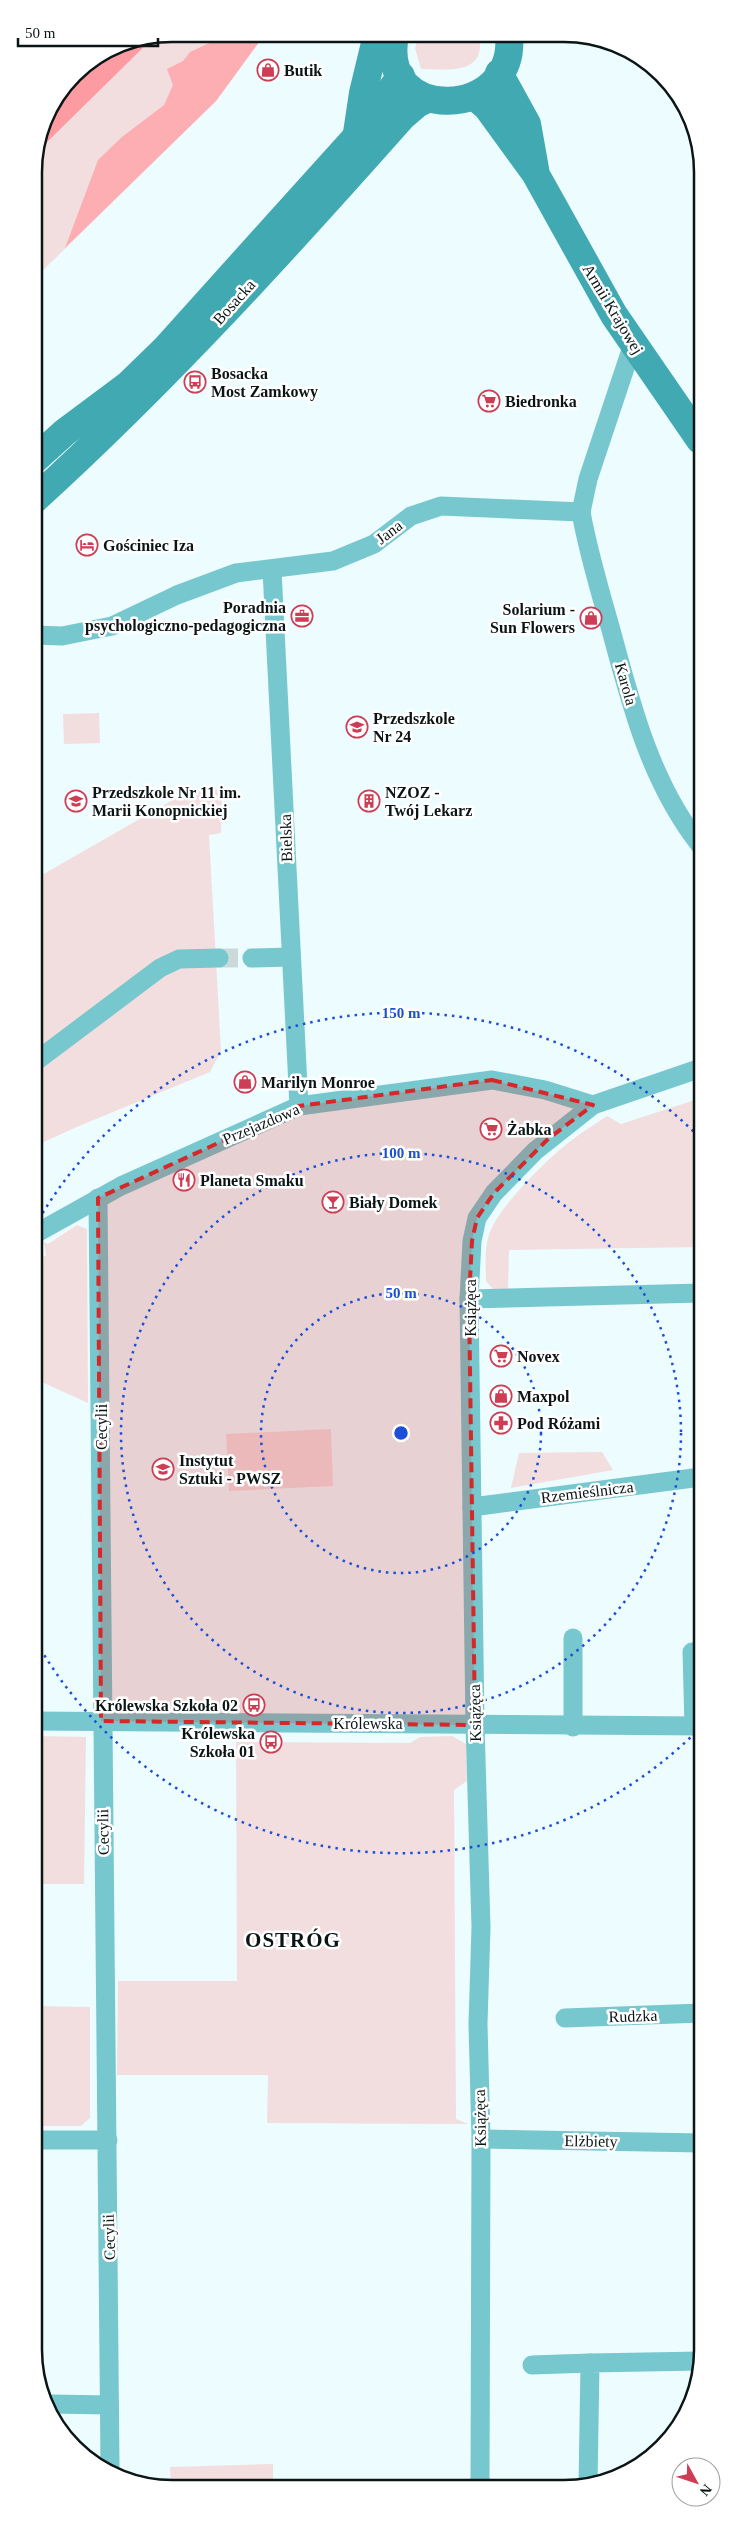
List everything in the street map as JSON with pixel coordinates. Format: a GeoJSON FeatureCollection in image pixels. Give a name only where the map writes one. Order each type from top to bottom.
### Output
{"type":"FeatureCollection","features":[{"type":"Feature","properties":{"kind":"street"},"geometry":{"type":"LineString","coordinates":[[356,137],[363,92],[375,42]]}},
{"type":"Feature","properties":{"kind":"street"},"geometry":{"type":"LineString","coordinates":[[394,42],[394,49],[401,76],[413,90],[427,99],[447,102],[474,96],[492,82],[499,73],[508,53],[509,42]]}},
{"type":"Feature","properties":{"kind":"street","name":"Armii Krajowej"},"geometry":{"type":"LineString","coordinates":[[499,73],[527,124],[536,173]]}},
{"type":"Feature","properties":{"kind":"street","name":"Bosacka"},"geometry":{"type":"LineString","coordinates":[[43,452],[65,432],[128,385],[146,368],[356,137],[401,76]]}},
{"type":"Feature","properties":{"kind":"street","name":"Armii Krajowej"},"geometry":{"type":"LineString","coordinates":[[474,96],[487,107],[536,173],[614,315],[694,431]]}},
{"type":"Feature","properties":{"kind":"street","name":"Bosacka"},"geometry":{"type":"LineString","coordinates":[[43,492],[138,403],[313,218],[403,116],[427,99]]}},
{"type":"Feature","properties":{"kind":"street"},"geometry":{"type":"LineString","coordinates":[[581,512],[588,479],[633,344]]}},
{"type":"Feature","properties":{"kind":"street","name":"Jana"},"geometry":{"type":"LineString","coordinates":[[43,635],[62,636],[112,626],[177,595],[236,572],[272,570],[333,561],[374,544],[411,516],[440,506],[581,512]]}},
{"type":"Feature","properties":{"kind":"street","name":"Karola"},"geometry":{"type":"LineString","coordinates":[[581,512],[590,554],[631,705],[646,748],[682,818],[694,836]]}},
{"type":"Feature","properties":{"kind":"street","name":"Bielska"},"geometry":{"type":"LineString","coordinates":[[272,570],[287,834],[290,958],[299,1106]]}},
{"type":"Feature","properties":{"kind":"street"},"geometry":{"type":"LineString","coordinates":[[43,1056],[160,968],[179,959],[219,958]]}},
{"type":"Feature","properties":{"kind":"street"},"geometry":{"type":"LineString","coordinates":[[252,958],[290,958]]}},
{"type":"Feature","properties":{"kind":"street","name":"Książęca"},"geometry":{"type":"LineString","coordinates":[[480,2480],[481,2139],[478,2024],[481,1927],[475,1725],[469,1299],[472,1241],[477,1218],[494,1193],[535,1151],[593,1105],[694,1071]]}},
{"type":"Feature","properties":{"kind":"street","name":"Przejazdowa"},"geometry":{"type":"LineString","coordinates":[[43,1230],[98,1198],[299,1106],[492,1080],[545,1090],[593,1105]]}},
{"type":"Feature","properties":{"kind":"street","name":"Cecylii"},"geometry":{"type":"LineString","coordinates":[[98,1198],[110,2463]]}},
{"type":"Feature","properties":{"kind":"street"},"geometry":{"type":"LineString","coordinates":[[469,1299],[693,1293]]}},
{"type":"Feature","properties":{"kind":"street","name":"Rzemieślnicza"},"geometry":{"type":"LineString","coordinates":[[472,1507],[693,1478]]}},
{"type":"Feature","properties":{"kind":"street"},"geometry":{"type":"LineString","coordinates":[[573,1638],[573,1727]]}},
{"type":"Feature","properties":{"kind":"street"},"geometry":{"type":"LineString","coordinates":[[692,1652],[693,1668]]}},
{"type":"Feature","properties":{"kind":"street","name":"Królewska"},"geometry":{"type":"LineString","coordinates":[[42,1721],[573,1727],[693,1726]]}},
{"type":"Feature","properties":{"kind":"street","name":"Rudzka"},"geometry":{"type":"LineString","coordinates":[[565,2018],[693,2013]]}},
{"type":"Feature","properties":{"kind":"street","name":"Elżbiety"},"geometry":{"type":"LineString","coordinates":[[481,2139],[693,2143]]}},
{"type":"Feature","properties":{"kind":"street"},"geometry":{"type":"LineString","coordinates":[[42,2140],[108,2140]]}},
{"type":"Feature","properties":{"kind":"street"},"geometry":{"type":"LineString","coordinates":[[532,2365],[693,2361]]}},
{"type":"Feature","properties":{"kind":"street"},"geometry":{"type":"LineString","coordinates":[[588,2477],[590,2363]]}},
{"type":"Feature","properties":{"kind":"street"},"geometry":{"type":"LineString","coordinates":[[55,2404],[109,2405]]}},
{"type":"Feature","properties":{"kind":"highlighted area"},"geometry":{"type":"Polygon","coordinates":[[[492,1080],[593,1105],[548,1139],[494,1193],[477,1218],[472,1241],[469,1299],[475,1725],[101,1721],[98,1198],[299,1106],[492,1080]]]}},
{"type":"Feature","properties":{"kind":"shaded area"},"geometry":{"type":"Polygon","coordinates":[[[417,42],[479,42],[480,49],[477,58],[471,64],[462,68],[421,69],[415,48],[417,42]]]}},
{"type":"Feature","properties":{"kind":"shaded area"},"geometry":{"type":"Polygon","coordinates":[[[164,43],[259,43],[216,101],[43,270],[43,164],[46,143],[145,45],[164,43]]]}},
{"type":"Feature","properties":{"kind":"shaded area"},"geometry":{"type":"Polygon","coordinates":[[[210,43],[259,43],[216,101],[65,248],[98,160],[122,137],[164,105],[173,85],[167,69],[183,61],[190,52],[210,43]]]}},
{"type":"Feature","properties":{"kind":"shaded area"},"geometry":{"type":"Polygon","coordinates":[[[145,45],[46,143],[52,123],[69,93],[87,75],[100,64],[123,52],[145,45]]]}},
{"type":"Feature","properties":{"kind":"shaded area"},"geometry":{"type":"Polygon","coordinates":[[[99,713],[100,743],[64,744],[63,714],[99,713]]]}},
{"type":"Feature","properties":{"kind":"shaded area"},"geometry":{"type":"Polygon","coordinates":[[[222,789],[221,833],[209,835],[221,1051],[210,1072],[43,1143],[43,875],[190,790],[222,789]]]}},
{"type":"Feature","properties":{"kind":"shaded area"},"geometry":{"type":"Polygon","coordinates":[[[694,1100],[694,1247],[509,1250],[508,1289],[493,1289],[486,1281],[487,1241],[502,1211],[550,1158],[576,1137],[607,1116],[621,1124],[694,1100]]]}},
{"type":"Feature","properties":{"kind":"shaded area"},"geometry":{"type":"Polygon","coordinates":[[[77,1225],[87,1229],[88,1403],[42,1382],[42,1257],[46,1255],[44,1242],[48,1244],[77,1225]]]}},
{"type":"Feature","properties":{"kind":"shaded area"},"geometry":{"type":"Polygon","coordinates":[[[331,1429],[333,1486],[229,1491],[226,1434],[331,1429]]]}},
{"type":"Feature","properties":{"kind":"shaded area"},"geometry":{"type":"Polygon","coordinates":[[[602,1452],[613,1470],[511,1488],[519,1453],[602,1452]]]}},
{"type":"Feature","properties":{"kind":"shaded area"},"geometry":{"type":"Polygon","coordinates":[[[42,1736],[86,1737],[84,1884],[42,1884],[42,1736]]]}},
{"type":"Feature","properties":{"kind":"shaded area"},"geometry":{"type":"Polygon","coordinates":[[[452,1736],[466,1744],[467,1781],[454,1790],[456,2119],[468,2124],[267,2123],[268,2075],[117,2075],[118,1981],[237,1981],[236,1742],[410,1743],[420,1737],[452,1736]]]}},
{"type":"Feature","properties":{"kind":"shaded area"},"geometry":{"type":"Polygon","coordinates":[[[42,2006],[90,2007],[90,2118],[81,2126],[42,2126],[42,2006]]]}},
{"type":"Feature","properties":{"kind":"shaded area"},"geometry":{"type":"Polygon","coordinates":[[[273,2464],[273,2480],[171,2480],[170,2467],[273,2464]]]}},
{"type":"Feature","properties":{"kind":"tunnel"},"geometry":{"type":"LineString","coordinates":[[219,958],[252,958]]}},
{"type":"Feature","properties":{"kind":"place","name":"Butik"},"geometry":{"type":"Point","coordinates":[268,70]}},
{"type":"Feature","properties":{"kind":"place","name":"Bosacka Most Zamkowy"},"geometry":{"type":"Point","coordinates":[195,382]}},
{"type":"Feature","properties":{"kind":"place","name":"Biedronka"},"geometry":{"type":"Point","coordinates":[489,401]}},
{"type":"Feature","properties":{"kind":"place","name":"Gościniec Iza"},"geometry":{"type":"Point","coordinates":[87,545]}},
{"type":"Feature","properties":{"kind":"place","name":"Poradnia psychologiczno-pedagogiczna"},"geometry":{"type":"Point","coordinates":[302,616]}},
{"type":"Feature","properties":{"kind":"place","name":"Solarium - Sun Flowers"},"geometry":{"type":"Point","coordinates":[591,618]}},
{"type":"Feature","properties":{"kind":"place","name":"Przedszkole Nr 24"},"geometry":{"type":"Point","coordinates":[357,727]}},
{"type":"Feature","properties":{"kind":"place","name":"Przedszkole Nr 11 im. Marii Konopnickiej"},"geometry":{"type":"Point","coordinates":[76,801]}},
{"type":"Feature","properties":{"kind":"place","name":"NZOZ - Twój Lekarz"},"geometry":{"type":"Point","coordinates":[369,801]}},
{"type":"Feature","properties":{"kind":"place","name":"Marilyn Monroe"},"geometry":{"type":"Point","coordinates":[245,1082]}},
{"type":"Feature","properties":{"kind":"place","name":"Żabka"},"geometry":{"type":"Point","coordinates":[491,1129]}},
{"type":"Feature","properties":{"kind":"place","name":"Planeta Smaku"},"geometry":{"type":"Point","coordinates":[184,1180]}},
{"type":"Feature","properties":{"kind":"place","name":"Biały Domek"},"geometry":{"type":"Point","coordinates":[333,1202]}},
{"type":"Feature","properties":{"kind":"place","name":"Novex"},"geometry":{"type":"Point","coordinates":[501,1356]}},
{"type":"Feature","properties":{"kind":"place","name":"Maxpol"},"geometry":{"type":"Point","coordinates":[501,1396]}},
{"type":"Feature","properties":{"kind":"place","name":"Pod Różami"},"geometry":{"type":"Point","coordinates":[501,1423]}},
{"type":"Feature","properties":{"kind":"place","name":"Instytut Sztuki - PWSZ"},"geometry":{"type":"Point","coordinates":[163,1469]}},
{"type":"Feature","properties":{"kind":"place","name":"Królewska Szkoła 02"},"geometry":{"type":"Point","coordinates":[254,1705]}},
{"type":"Feature","properties":{"kind":"place","name":"Królewska Szkoła 01"},"geometry":{"type":"Point","coordinates":[271,1742]}},
{"type":"Feature","properties":{"kind":"district","name":"OSTRÓG"},"geometry":{"type":"Point","coordinates":[293,1940]}}]}
